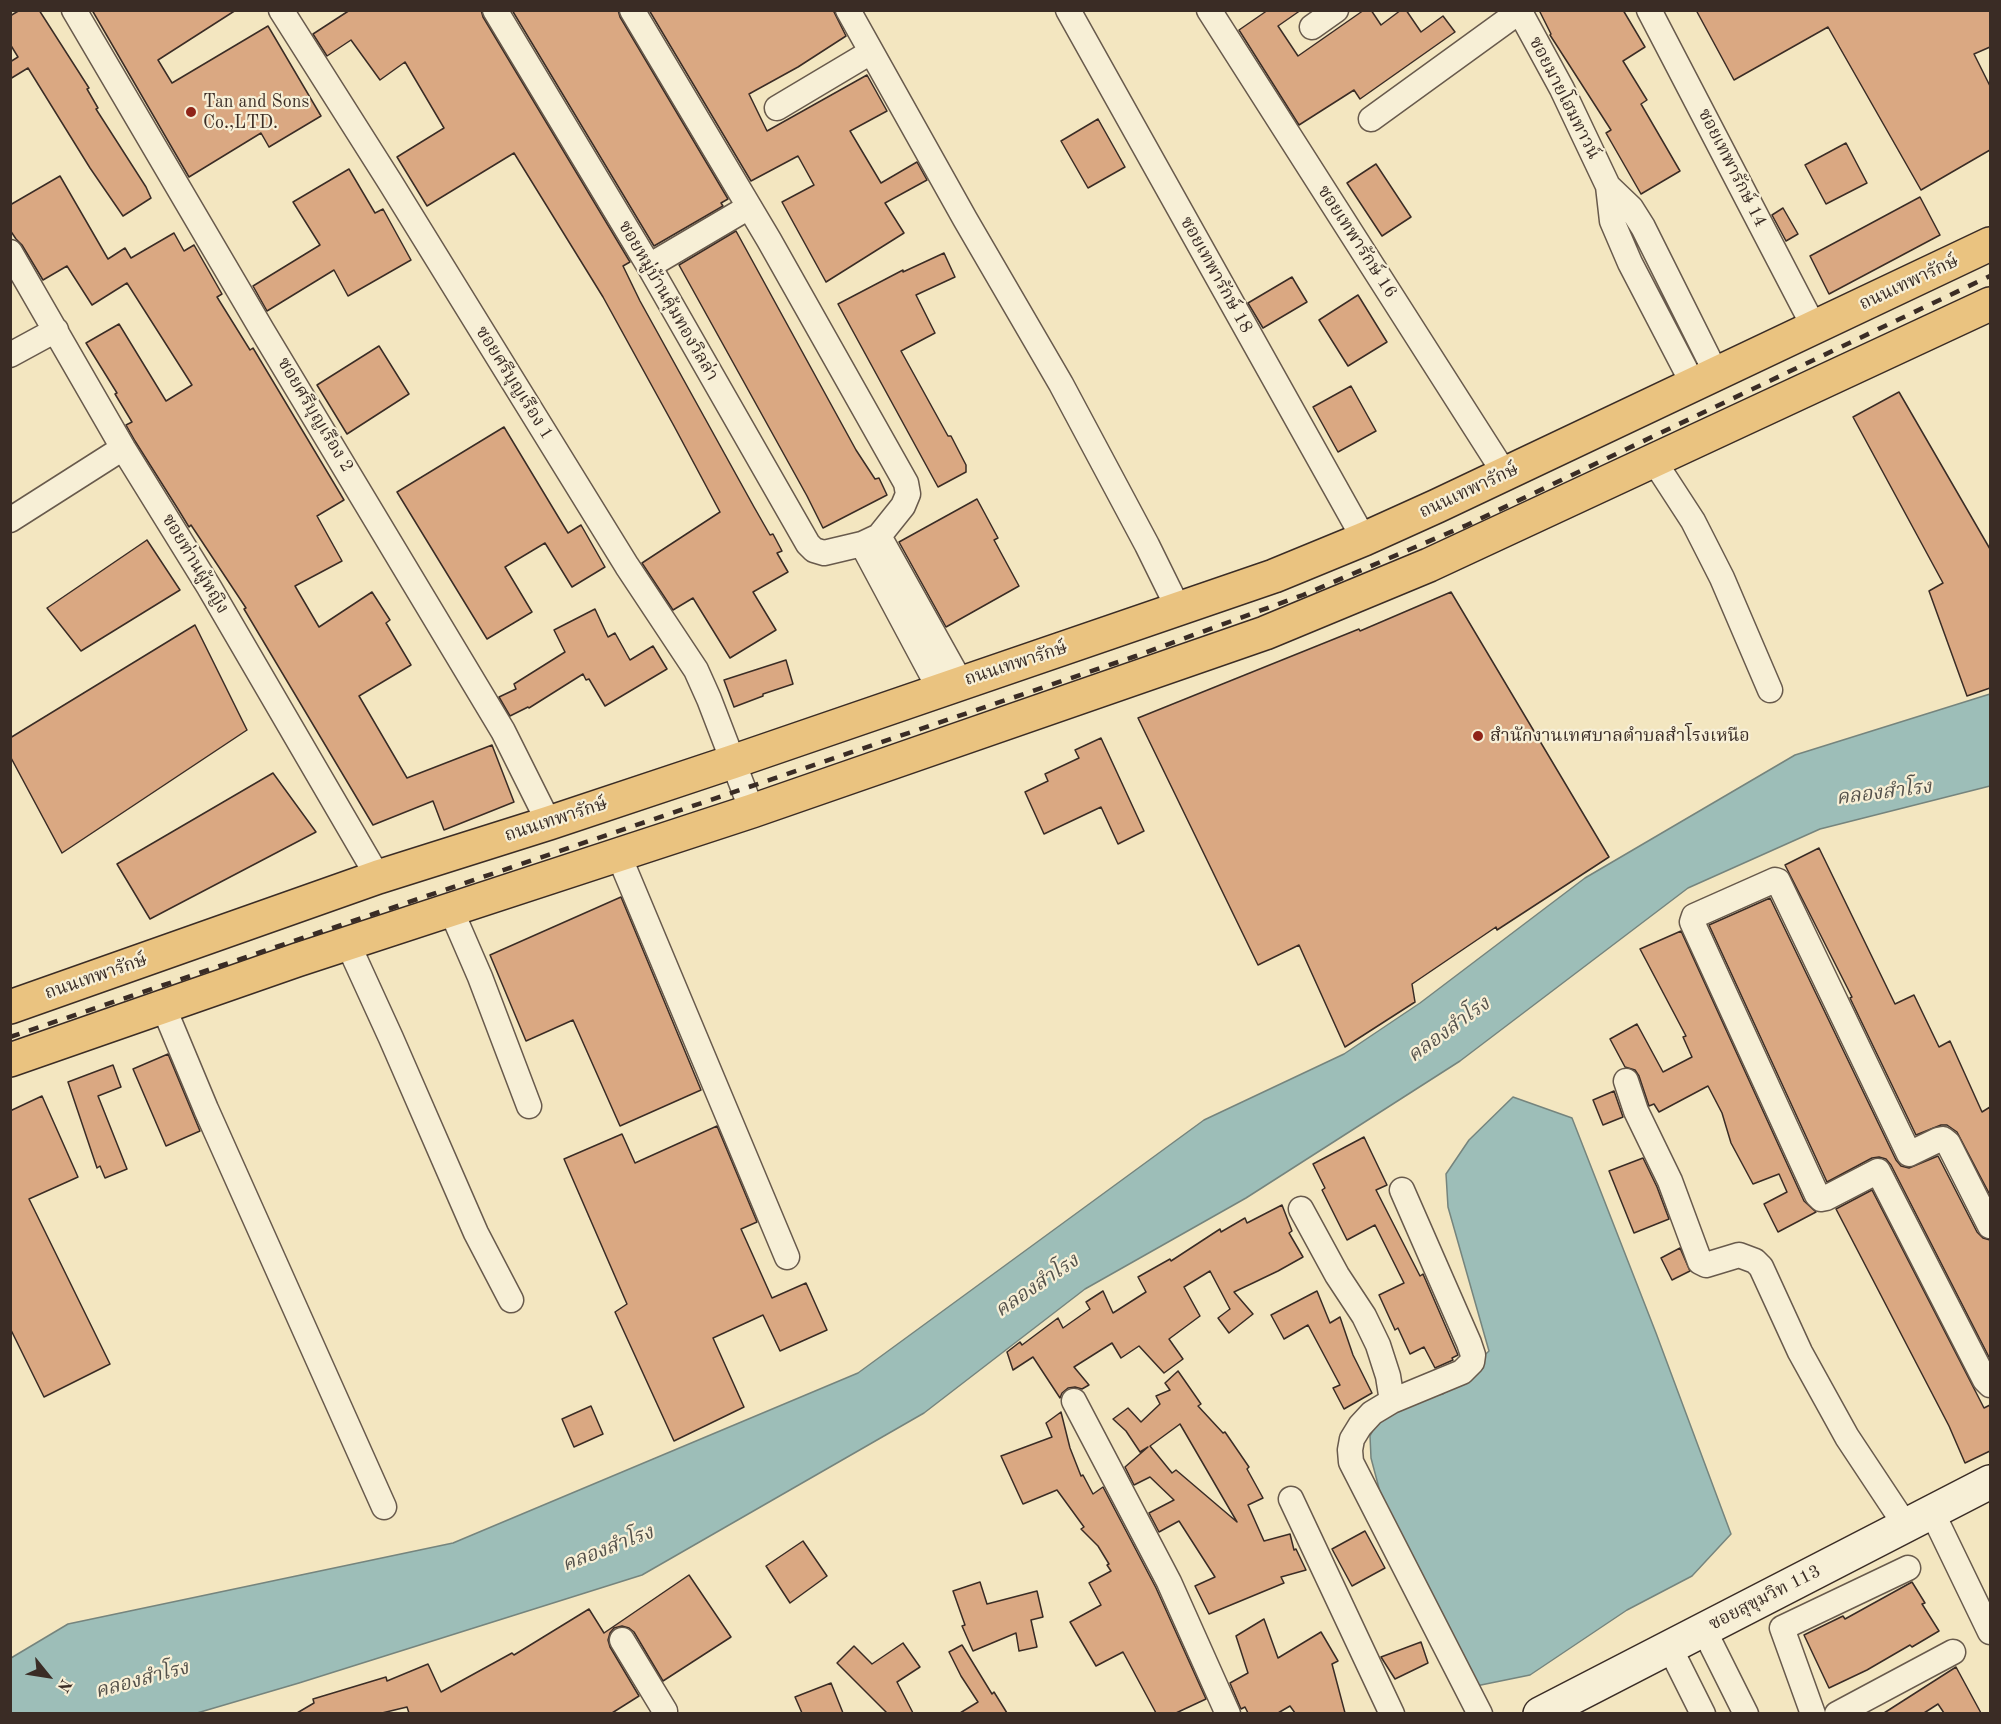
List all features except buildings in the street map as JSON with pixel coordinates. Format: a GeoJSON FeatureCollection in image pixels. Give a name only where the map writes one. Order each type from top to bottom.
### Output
{"type":"FeatureCollection","features":[{"type":"Feature","properties":{"kind":"main road","name":"ถนนเทพารักษ์"},"geometry":{"type":"LineString","coordinates":[[10,1007],[378,877],[732,762],[1274,576],[1364,539],[1505,474],[1990,244]]}},
{"type":"Feature","properties":{"kind":"main road"},"geometry":{"type":"LineString","coordinates":[[10,1060],[163,1006],[752,811],[1265,633],[1430,565],[1990,304]]}},
{"type":"Feature","properties":{"kind":"main road","name":"ซอยสุขุมวิท 113"},"geometry":{"type":"LineString","coordinates":[[1540,1713],[1990,1482]]}},
{"type":"Feature","properties":{"kind":"street","name":"ซอยศรีบุญเรือง 2"},"geometry":{"type":"LineString","coordinates":[[74,10],[262,330],[503,730],[549,823]]}},
{"type":"Feature","properties":{"kind":"street","name":"ซอยศรีบุญเรือง 1"},"geometry":{"type":"LineString","coordinates":[[281,10],[627,566],[696,670],[752,811]]}},
{"type":"Feature","properties":{"kind":"street","name":"ซอยหมู่บ้านคุ้มทองวิลล่า"},"geometry":{"type":"LineString","coordinates":[[495,10],[649,266],[808,544],[814,550],[824,553],[871,540]]}},
{"type":"Feature","properties":{"kind":"street"},"geometry":{"type":"LineString","coordinates":[[632,10],[769,240],[906,483],[908,494],[903,506],[871,540],[950,686]]}},
{"type":"Feature","properties":{"kind":"street"},"geometry":{"type":"LineString","coordinates":[[848,10],[1061,384],[1147,544],[1179,610]]}},
{"type":"Feature","properties":{"kind":"street","name":"ซอยเทพารักษ์ 18"},"geometry":{"type":"LineString","coordinates":[[1068,10],[1364,539]]}},
{"type":"Feature","properties":{"kind":"street","name":"ซอยเทพารักษ์ 16"},"geometry":{"type":"LineString","coordinates":[[1209,10],[1505,474]]}},
{"type":"Feature","properties":{"kind":"street"},"geometry":{"type":"LineString","coordinates":[[1312,27],[1336,10]]}},
{"type":"Feature","properties":{"kind":"street","name":"ซอยเทพารักษ์ 14"},"geometry":{"type":"LineString","coordinates":[[1649,10],[1814,327]]}},
{"type":"Feature","properties":{"kind":"street"},"geometry":{"type":"LineString","coordinates":[[1371,119],[1520,11]]}},
{"type":"Feature","properties":{"kind":"street","name":"ซอยมายโฮมทาวน์"},"geometry":{"type":"LineString","coordinates":[[1520,11],[1562,89],[1608,186],[1612,221],[1630,263],[1704,379]]}},
{"type":"Feature","properties":{"kind":"street"},"geometry":{"type":"LineString","coordinates":[[777,108],[871,52]]}},
{"type":"Feature","properties":{"kind":"street"},"geometry":{"type":"LineString","coordinates":[[649,266],[748,207]]}},
{"type":"Feature","properties":{"kind":"street","name":"ซอยท่านผู้หญิง"},"geometry":{"type":"LineString","coordinates":[[10,252],[123,448],[215,597],[378,877]]}},
{"type":"Feature","properties":{"kind":"street"},"geometry":{"type":"LineString","coordinates":[[10,355],[56,330]]}},
{"type":"Feature","properties":{"kind":"street"},"geometry":{"type":"LineString","coordinates":[[10,520],[123,448]]}},
{"type":"Feature","properties":{"kind":"street"},"geometry":{"type":"LineString","coordinates":[[1654,461],[1693,521],[1722,578],[1770,690]]}},
{"type":"Feature","properties":{"kind":"street"},"geometry":{"type":"LineString","coordinates":[[619,856],[787,1257]]}},
{"type":"Feature","properties":{"kind":"street"},"geometry":{"type":"LineString","coordinates":[[1909,1154],[1778,881],[1775,880],[1694,916],[1692,922],[1817,1195],[1821,1199],[1826,1198],[1909,1154],[1943,1139],[1948,1143],[1990,1226]]}},
{"type":"Feature","properties":{"kind":"street"},"geometry":{"type":"LineString","coordinates":[[451,910],[480,977],[529,1106]]}},
{"type":"Feature","properties":{"kind":"street"},"geometry":{"type":"LineString","coordinates":[[348,944],[476,1233],[511,1300]]}},
{"type":"Feature","properties":{"kind":"street"},"geometry":{"type":"LineString","coordinates":[[163,1006],[206,1109],[384,1507]]}},
{"type":"Feature","properties":{"kind":"street"},"geometry":{"type":"LineString","coordinates":[[1626,1082],[1636,1111],[1670,1181],[1700,1262],[1706,1264],[1739,1255],[1755,1261],[1761,1267],[1800,1352],[1841,1427],[1919,1519],[1990,1632]]}},
{"type":"Feature","properties":{"kind":"street"},"geometry":{"type":"LineString","coordinates":[[1878,1171],[1990,1385]]}},
{"type":"Feature","properties":{"kind":"street"},"geometry":{"type":"LineString","coordinates":[[1402,1190],[1473,1355],[1472,1362],[1462,1372],[1392,1401],[1372,1413],[1352,1439],[1351,1462],[1480,1713]]}},
{"type":"Feature","properties":{"kind":"street"},"geometry":{"type":"LineString","coordinates":[[1301,1209],[1337,1275],[1364,1316],[1378,1345],[1388,1376],[1392,1401]]}},
{"type":"Feature","properties":{"kind":"street"},"geometry":{"type":"LineString","coordinates":[[1074,1401],[1169,1582],[1228,1713]]}},
{"type":"Feature","properties":{"kind":"street"},"geometry":{"type":"LineString","coordinates":[[1291,1499],[1392,1713]]}},
{"type":"Feature","properties":{"kind":"street"},"geometry":{"type":"LineString","coordinates":[[1813,1713],[1782,1628],[1908,1568]]}},
{"type":"Feature","properties":{"kind":"street"},"geometry":{"type":"LineString","coordinates":[[1704,1630],[1746,1713]]}},
{"type":"Feature","properties":{"kind":"street"},"geometry":{"type":"LineString","coordinates":[[622,1641],[664,1713]]}},
{"type":"Feature","properties":{"kind":"street"},"geometry":{"type":"LineString","coordinates":[[1670,1648],[1703,1713]]}},
{"type":"Feature","properties":{"kind":"street"},"geometry":{"type":"LineString","coordinates":[[1837,1713],[1953,1652]]}},
{"type":"Feature","properties":{"kind":"water","name":"คลองสำโรง"},"geometry":{"type":"Polygon","coordinates":[[[1990,694],[1990,786],[1820,829],[1688,888],[1460,1061],[1246,1198],[1085,1289],[924,1413],[642,1575],[197,1713],[11,1713],[11,1658],[68,1624],[453,1543],[858,1373],[1204,1120],[1344,1054],[1420,1003],[1585,878],[1795,755],[1990,694]]]}},
{"type":"Feature","properties":{"kind":"water"},"geometry":{"type":"Polygon","coordinates":[[[1513,1097],[1572,1118],[1731,1534],[1692,1576],[1627,1610],[1530,1675],[1476,1686],[1384,1507],[1371,1458],[1370,1436],[1385,1407],[1443,1394],[1489,1351],[1448,1207],[1446,1174],[1469,1140],[1513,1097]]]}},
{"type":"Feature","properties":{"kind":"railway"},"geometry":{"type":"LineString","coordinates":[[10,1037],[1136,656],[1303,595],[1467,525],[1990,276]]}},
{"type":"Feature","properties":{"kind":"place","name":"Tan and Sons Co.,LTD."},"geometry":{"type":"Point","coordinates":[191,112]}},
{"type":"Feature","properties":{"kind":"place","name":"สำนักงานเทศบาลตำบลสำโรงเหนือ"},"geometry":{"type":"Point","coordinates":[1478,736]}}]}
